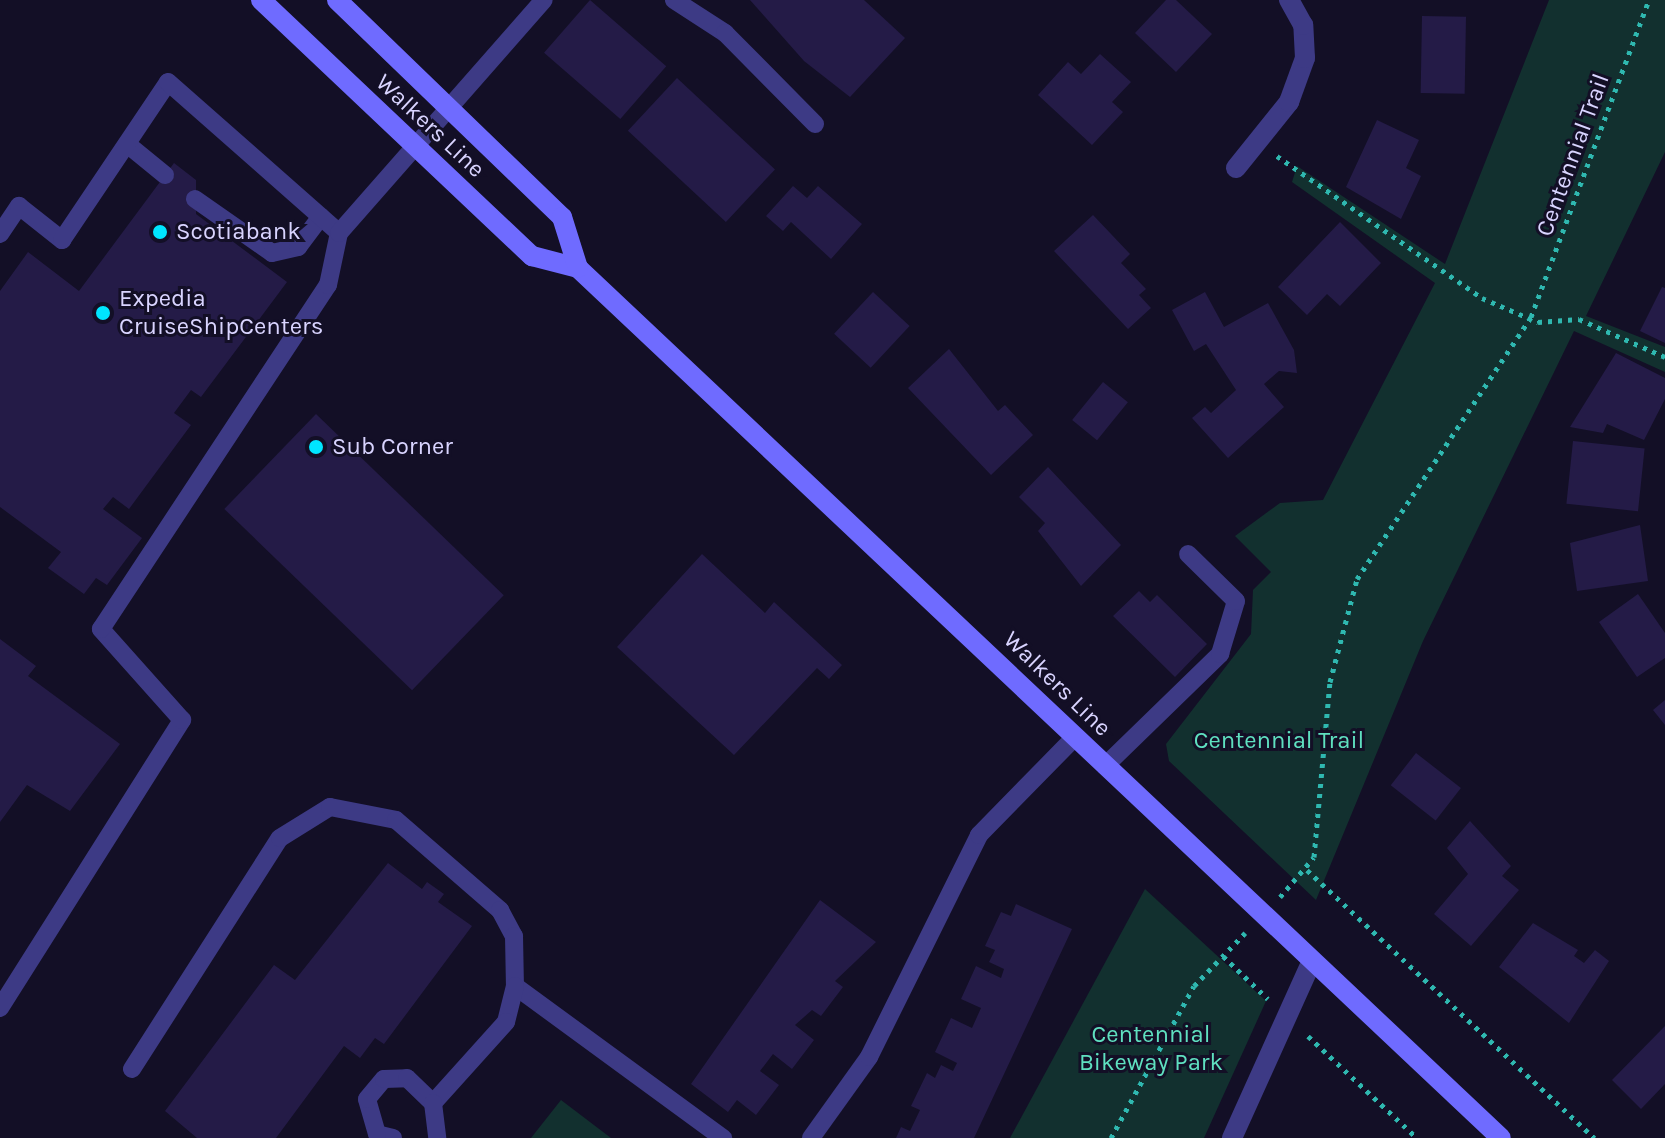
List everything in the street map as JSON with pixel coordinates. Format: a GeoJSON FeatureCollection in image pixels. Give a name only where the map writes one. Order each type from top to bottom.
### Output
{"type":"FeatureCollection","features":[{"type":"Feature","properties":{"kind":"main road","name":"Walkers Line"},"geometry":{"type":"LineString","coordinates":[[261,0],[414,149],[532,256],[578,268],[1501,1138]]}},
{"type":"Feature","properties":{"kind":"main road","name":"Walkers Line"},"geometry":{"type":"LineString","coordinates":[[337,0],[562,217],[578,268]]}},
{"type":"Feature","properties":{"kind":"street"},"geometry":{"type":"LineString","coordinates":[[1236,168],[1262,142],[1289,102],[1305,58],[1303,25],[1289,0]]}},
{"type":"Feature","properties":{"kind":"street"},"geometry":{"type":"LineString","coordinates":[[1232,1138],[1289,1019],[1312,961]]}},
{"type":"Feature","properties":{"kind":"lane"},"geometry":{"type":"LineString","coordinates":[[0,1008],[182,720],[101,629],[328,285],[339,233],[544,0]]}},
{"type":"Feature","properties":{"kind":"lane"},"geometry":{"type":"LineString","coordinates":[[674,0],[725,33],[815,124]]}},
{"type":"Feature","properties":{"kind":"lane"},"geometry":{"type":"LineString","coordinates":[[0,234],[19,206],[62,240],[168,82],[339,233]]}},
{"type":"Feature","properties":{"kind":"lane"},"geometry":{"type":"LineString","coordinates":[[127,144],[165,175]]}},
{"type":"Feature","properties":{"kind":"lane"},"geometry":{"type":"LineString","coordinates":[[195,199],[272,253],[298,247],[321,217]]}},
{"type":"Feature","properties":{"kind":"lane"},"geometry":{"type":"LineString","coordinates":[[1105,766],[1220,654],[1236,601],[1188,554]]}},
{"type":"Feature","properties":{"kind":"lane"},"geometry":{"type":"LineString","coordinates":[[811,1138],[869,1057],[979,835],[1075,737]]}},
{"type":"Feature","properties":{"kind":"lane"},"geometry":{"type":"LineString","coordinates":[[132,1069],[280,838],[330,807],[396,820],[500,910],[514,936],[515,986],[506,1022],[433,1103]]}},
{"type":"Feature","properties":{"kind":"lane"},"geometry":{"type":"LineString","coordinates":[[515,986],[723,1138]]}},
{"type":"Feature","properties":{"kind":"lane"},"geometry":{"type":"LineString","coordinates":[[393,1138],[377,1134],[367,1099],[384,1079],[407,1078],[433,1103],[437,1138]]}},
{"type":"Feature","properties":{"kind":"path","name":"Centennial Trail"},"geometry":{"type":"LineString","coordinates":[[1307,870],[1325,790],[1330,682],[1357,579],[1531,317],[1649,0]]}},
{"type":"Feature","properties":{"kind":"path"},"geometry":{"type":"LineString","coordinates":[[1262,142],[1482,298],[1531,317],[1579,319],[1665,357]]}},
{"type":"Feature","properties":{"kind":"path"},"geometry":{"type":"LineString","coordinates":[[1295,883],[1307,870],[1594,1138]]}},
{"type":"Feature","properties":{"kind":"path"},"geometry":{"type":"LineString","coordinates":[[1111,1138],[1194,986],[1234,944]]}},
{"type":"Feature","properties":{"kind":"path"},"geometry":{"type":"LineString","coordinates":[[1223,956],[1417,1138]]}},
{"type":"Feature","properties":{"kind":"green space","name":"Centennial Trail"},"geometry":{"type":"Polygon","coordinates":[[[1549,0],[1665,0],[1665,152],[1586,316],[1665,347],[1665,372],[1574,331],[1423,641],[1316,900],[1169,761],[1166,744],[1251,634],[1253,590],[1271,572],[1235,536],[1280,503],[1323,500],[1435,283],[1292,182],[1297,166],[1445,264],[1549,0]]]}},
{"type":"Feature","properties":{"kind":"green space","name":"Centennial Bikeway Park"},"geometry":{"type":"Polygon","coordinates":[[[1145,889],[1266,1001],[1204,1138],[1010,1138],[1145,889]]]}},
{"type":"Feature","properties":{"kind":"green space"},"geometry":{"type":"Polygon","coordinates":[[[561,1100],[611,1138],[531,1138],[561,1100]]]}},
{"type":"Feature","properties":{"kind":"building"},"geometry":{"type":"Polygon","coordinates":[[[590,0],[666,66],[620,119],[544,53],[590,0]]]}},
{"type":"Feature","properties":{"kind":"building"},"geometry":{"type":"Polygon","coordinates":[[[750,0],[864,0],[905,38],[850,97],[804,61],[750,0]]]}},
{"type":"Feature","properties":{"kind":"building"},"geometry":{"type":"Polygon","coordinates":[[[1166,0],[1176,0],[1212,34],[1176,72],[1135,33],[1166,0]]]}},
{"type":"Feature","properties":{"kind":"building"},"geometry":{"type":"Polygon","coordinates":[[[1422,16],[1466,17],[1465,94],[1421,93],[1422,16]]]}},
{"type":"Feature","properties":{"kind":"building"},"geometry":{"type":"Polygon","coordinates":[[[1100,54],[1131,82],[1112,102],[1123,112],[1092,145],[1038,95],[1068,62],[1081,74],[1100,54]]]}},
{"type":"Feature","properties":{"kind":"building"},"geometry":{"type":"Polygon","coordinates":[[[677,78],[775,169],[726,222],[628,131],[677,78]]]}},
{"type":"Feature","properties":{"kind":"building"},"geometry":{"type":"Polygon","coordinates":[[[1377,120],[1419,140],[1406,168],[1421,176],[1401,219],[1346,187],[1377,120]]]}},
{"type":"Feature","properties":{"kind":"building"},"geometry":{"type":"Polygon","coordinates":[[[174,163],[196,180],[196,214],[287,282],[201,397],[191,390],[174,413],[191,425],[129,509],[113,497],[103,509],[142,538],[107,585],[96,578],[84,594],[48,568],[61,552],[0,507],[0,291],[28,252],[79,291],[174,163]]]}},
{"type":"Feature","properties":{"kind":"building"},"geometry":{"type":"Polygon","coordinates":[[[793,186],[807,198],[818,186],[862,224],[831,259],[791,222],[783,231],[766,216],[793,186]]]}},
{"type":"Feature","properties":{"kind":"building"},"geometry":{"type":"Polygon","coordinates":[[[1093,215],[1130,254],[1121,263],[1146,289],[1139,295],[1151,308],[1128,329],[1054,251],[1093,215]]]}},
{"type":"Feature","properties":{"kind":"building"},"geometry":{"type":"Polygon","coordinates":[[[1340,222],[1381,263],[1340,306],[1327,294],[1307,315],[1278,287],[1340,222]]]}},
{"type":"Feature","properties":{"kind":"building"},"geometry":{"type":"Polygon","coordinates":[[[1662,287],[1665,288],[1665,343],[1640,331],[1662,287]]]}},
{"type":"Feature","properties":{"kind":"building"},"geometry":{"type":"Polygon","coordinates":[[[873,292],[910,326],[871,368],[834,334],[873,292]]]}},
{"type":"Feature","properties":{"kind":"building"},"geometry":{"type":"Polygon","coordinates":[[[1205,292],[1224,327],[1268,303],[1294,350],[1297,373],[1279,371],[1264,384],[1284,407],[1228,458],[1192,418],[1205,407],[1211,413],[1236,390],[1206,344],[1194,351],[1172,310],[1205,292]]]}},
{"type":"Feature","properties":{"kind":"building"},"geometry":{"type":"Polygon","coordinates":[[[949,349],[998,411],[1005,405],[1033,435],[991,475],[908,388],[949,349]]]}},
{"type":"Feature","properties":{"kind":"building"},"geometry":{"type":"Polygon","coordinates":[[[1616,353],[1665,378],[1665,399],[1644,440],[1607,424],[1603,433],[1570,427],[1616,353]]]}},
{"type":"Feature","properties":{"kind":"building"},"geometry":{"type":"Polygon","coordinates":[[[1103,382],[1128,402],[1097,440],[1072,420],[1103,382]]]}},
{"type":"Feature","properties":{"kind":"building"},"geometry":{"type":"Polygon","coordinates":[[[316,414],[504,595],[412,690],[224,509],[316,414]]]}},
{"type":"Feature","properties":{"kind":"building"},"geometry":{"type":"Polygon","coordinates":[[[1573,441],[1645,449],[1638,511],[1566,504],[1573,441]]]}},
{"type":"Feature","properties":{"kind":"building"},"geometry":{"type":"Polygon","coordinates":[[[1048,467],[1121,545],[1081,586],[1038,531],[1045,523],[1019,497],[1048,467]]]}},
{"type":"Feature","properties":{"kind":"building"},"geometry":{"type":"Polygon","coordinates":[[[1640,525],[1648,581],[1577,591],[1570,543],[1640,525]]]}},
{"type":"Feature","properties":{"kind":"building"},"geometry":{"type":"Polygon","coordinates":[[[702,554],[765,613],[774,602],[842,665],[829,679],[817,668],[734,755],[617,647],[702,554]]]}},
{"type":"Feature","properties":{"kind":"building"},"geometry":{"type":"Polygon","coordinates":[[[1139,591],[1150,602],[1157,595],[1207,644],[1175,677],[1113,616],[1139,591]]]}},
{"type":"Feature","properties":{"kind":"building"},"geometry":{"type":"Polygon","coordinates":[[[1638,594],[1665,633],[1665,658],[1637,677],[1599,622],[1638,594]]]}},
{"type":"Feature","properties":{"kind":"building"},"geometry":{"type":"Polygon","coordinates":[[[0,639],[36,666],[28,676],[120,744],[70,811],[27,785],[0,822],[0,639]]]}},
{"type":"Feature","properties":{"kind":"building"},"geometry":{"type":"Polygon","coordinates":[[[1665,700],[1665,725],[1653,710],[1665,700]]]}},
{"type":"Feature","properties":{"kind":"building"},"geometry":{"type":"Polygon","coordinates":[[[1416,753],[1461,788],[1436,820],[1391,785],[1416,753]]]}},
{"type":"Feature","properties":{"kind":"building"},"geometry":{"type":"Polygon","coordinates":[[[1470,821],[1511,866],[1502,876],[1519,890],[1471,946],[1434,914],[1468,874],[1447,848],[1470,821]]]}},
{"type":"Feature","properties":{"kind":"building"},"geometry":{"type":"Polygon","coordinates":[[[388,863],[422,889],[427,882],[444,894],[438,902],[472,926],[384,1044],[375,1038],[360,1058],[344,1046],[276,1138],[197,1138],[165,1111],[274,965],[295,980],[388,863]]]}},
{"type":"Feature","properties":{"kind":"building"},"geometry":{"type":"Polygon","coordinates":[[[820,900],[876,942],[835,981],[843,987],[821,1016],[812,1010],[795,1025],[814,1040],[792,1069],[773,1054],[760,1071],[779,1085],[756,1115],[737,1100],[728,1112],[691,1084],[820,900]]]}},
{"type":"Feature","properties":{"kind":"building"},"geometry":{"type":"Polygon","coordinates":[[[1016,904],[1072,929],[974,1138],[896,1138],[901,1127],[910,1131],[920,1110],[911,1106],[927,1073],[935,1078],[941,1065],[953,1071],[957,1063],[935,1052],[951,1018],[972,1028],[981,1008],[961,999],[976,966],[1001,978],[1004,969],[989,962],[995,950],[985,946],[1001,912],[1011,916],[1016,904]]]}},
{"type":"Feature","properties":{"kind":"building"},"geometry":{"type":"Polygon","coordinates":[[[1533,923],[1578,950],[1574,956],[1584,963],[1595,950],[1609,961],[1569,1023],[1499,967],[1533,923]]]}},
{"type":"Feature","properties":{"kind":"building"},"geometry":{"type":"Polygon","coordinates":[[[1665,1026],[1665,1084],[1641,1109],[1612,1080],[1665,1026]]]}},
{"type":"Feature","properties":{"kind":"place","name":"Scotiabank"},"geometry":{"type":"Point","coordinates":[160,232]}},
{"type":"Feature","properties":{"kind":"place","name":"Expedia CruiseShipCenters"},"geometry":{"type":"Point","coordinates":[103,313]}},
{"type":"Feature","properties":{"kind":"place","name":"Sub Corner"},"geometry":{"type":"Point","coordinates":[316,447]}}]}
